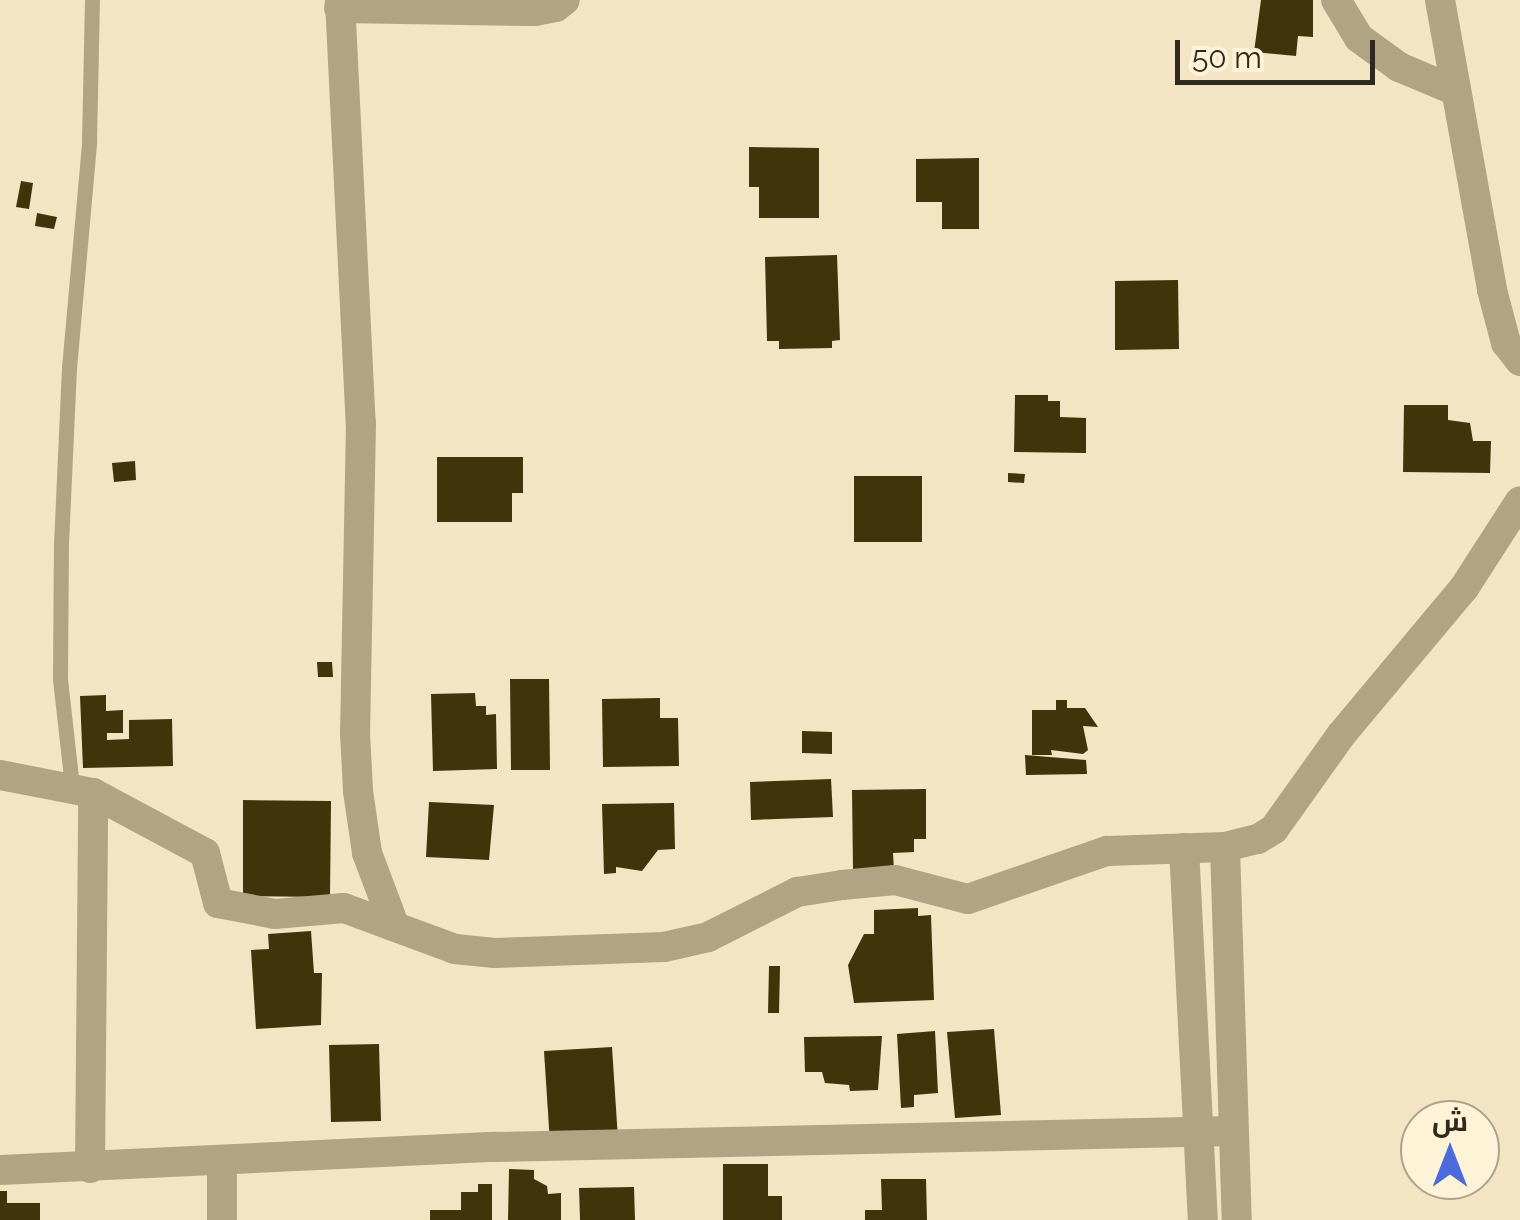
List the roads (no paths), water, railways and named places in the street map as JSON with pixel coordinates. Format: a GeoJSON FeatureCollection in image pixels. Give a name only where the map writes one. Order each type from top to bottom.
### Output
{"type":"FeatureCollection","features":[{"type":"Feature","properties":{"kind":"street"},"geometry":{"type":"LineString","coordinates":[[394,925],[368,853],[358,792],[355,733],[360,422],[339,4],[535,11],[556,7],[565,0]]}},
{"type":"Feature","properties":{"kind":"street"},"geometry":{"type":"LineString","coordinates":[[1336,0],[1359,38],[1399,67],[1456,91]]}},
{"type":"Feature","properties":{"kind":"street"},"geometry":{"type":"LineString","coordinates":[[1440,0],[1492,290],[1506,343],[1520,360]]}},
{"type":"Feature","properties":{"kind":"street"},"geometry":{"type":"LineString","coordinates":[[0,775],[83,789],[204,852],[218,903],[275,914],[344,908],[455,950],[495,953],[664,947],[708,937],[797,892],[894,880],[968,899],[1107,851],[1224,847],[1258,839],[1295,804],[1341,734],[1464,588],[1520,501]]}},
{"type":"Feature","properties":{"kind":"street"},"geometry":{"type":"LineString","coordinates":[[83,789],[90,1168]]}},
{"type":"Feature","properties":{"kind":"street"},"geometry":{"type":"LineString","coordinates":[[1224,847],[1237,1220]]}},
{"type":"Feature","properties":{"kind":"street"},"geometry":{"type":"LineString","coordinates":[[1184,848],[1204,1220]]}},
{"type":"Feature","properties":{"kind":"street"},"geometry":{"type":"LineString","coordinates":[[0,1170],[494,1146],[1233,1131]]}},
{"type":"Feature","properties":{"kind":"street"},"geometry":{"type":"LineString","coordinates":[[222,1162],[222,1220]]}},
{"type":"Feature","properties":{"kind":"lane"},"geometry":{"type":"LineString","coordinates":[[83,789],[60,679],[61,544],[69,368],[88,142],[92,0]]}}]}
